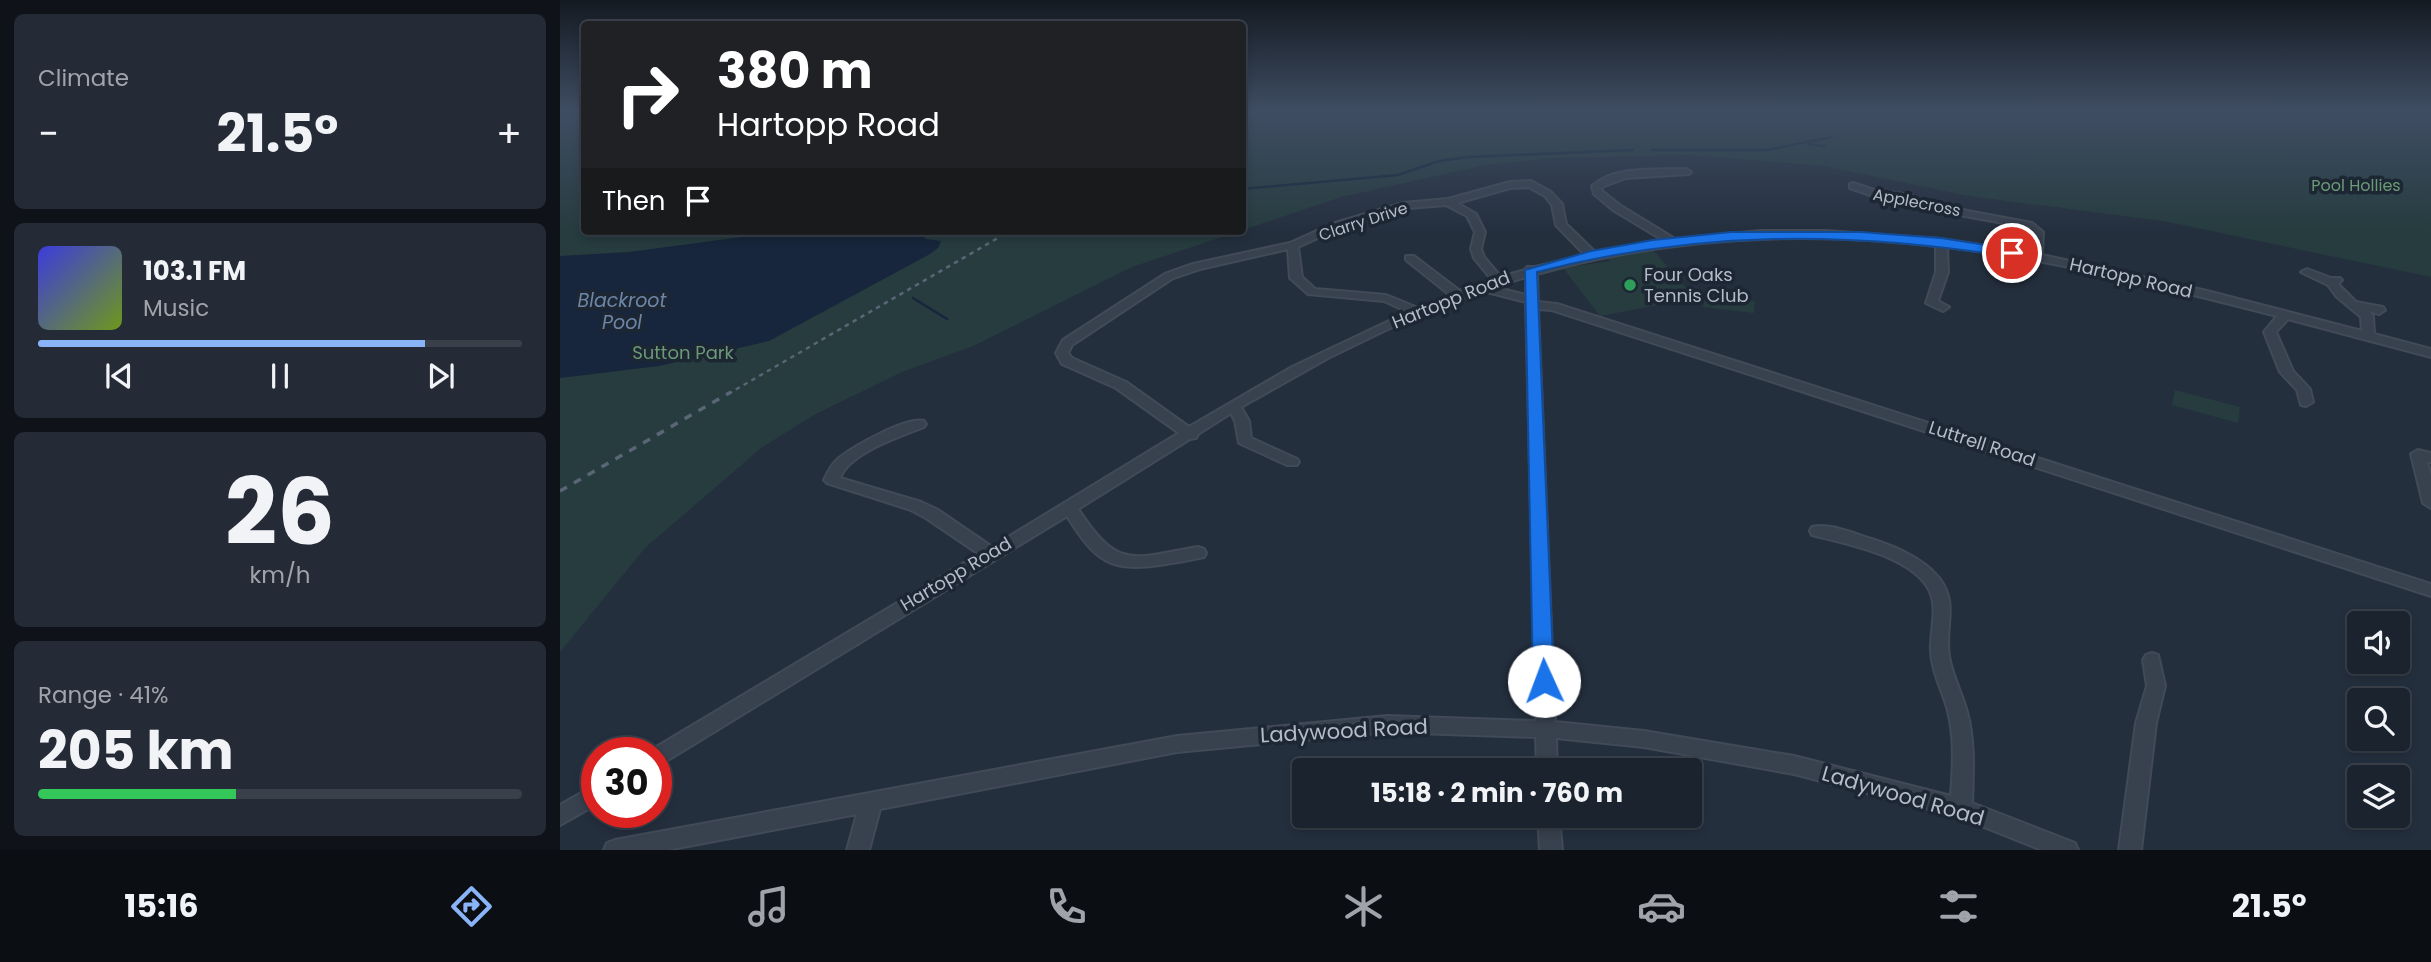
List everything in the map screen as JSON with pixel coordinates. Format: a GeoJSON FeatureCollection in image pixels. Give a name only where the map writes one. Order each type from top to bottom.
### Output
{"type":"FeatureCollection","features":[{"type":"Feature","properties":{"kind":"street"},"geometry":{"type":"LineString","coordinates":[[1672,241],[1617,208],[1597,192],[1597,186],[1615,177],[1679,171]]}},
{"type":"Feature","properties":{"kind":"street","name":"Clarry Drive"},"geometry":{"type":"LineString","coordinates":[[1191,435],[1121,386],[1063,357],[1067,343],[1169,276],[1198,266],[1293,245],[1366,216],[1407,205],[1448,202],[1500,186],[1531,184],[1555,200],[1561,225],[1591,254]]}},
{"type":"Feature","properties":{"kind":"street","name":"Applecross"},"geometry":{"type":"LineString","coordinates":[[1853,186],[1865,192],[1908,197],[1927,206],[2028,225],[2038,232],[2036,257]]}},
{"type":"Feature","properties":{"kind":"street"},"geometry":{"type":"LineString","coordinates":[[1448,202],[1471,215],[1480,232],[1476,249],[1479,258],[1498,280]]}},
{"type":"Feature","properties":{"kind":"street","name":"Hartopp Road"},"geometry":{"type":"LineString","coordinates":[[672,747],[989,553],[1323,355],[1416,311],[1457,295],[1498,280],[1591,254],[1731,235],[1826,233],[1941,242],[2036,257],[2285,315],[2431,353]]}},
{"type":"Feature","properties":{"kind":"street"},"geometry":{"type":"LineString","coordinates":[[1941,242],[1942,272],[1932,303],[1943,307]]}},
{"type":"Feature","properties":{"kind":"street"},"geometry":{"type":"LineString","coordinates":[[1293,245],[1296,278],[1312,292],[1386,298],[1416,311]]}},
{"type":"Feature","properties":{"kind":"street"},"geometry":{"type":"LineString","coordinates":[[1410,258],[1457,295]]}},
{"type":"Feature","properties":{"kind":"street"},"geometry":{"type":"LineString","coordinates":[[1531,270],[1547,758]]}},
{"type":"Feature","properties":{"kind":"street"},"geometry":{"type":"LineString","coordinates":[[2307,272],[2334,281],[2341,295],[2369,319],[2368,337]]}},
{"type":"Feature","properties":{"kind":"street","name":"Luttrell Road"},"geometry":{"type":"LineString","coordinates":[[1480,287],[1578,315],[2431,590]]}},
{"type":"Feature","properties":{"kind":"street"},"geometry":{"type":"LineString","coordinates":[[2355,305],[2379,310]]}},
{"type":"Feature","properties":{"kind":"street"},"geometry":{"type":"LineString","coordinates":[[2285,315],[2270,332],[2287,372],[2303,389],[2306,402]]}},
{"type":"Feature","properties":{"kind":"street"},"geometry":{"type":"LineString","coordinates":[[1234,407],[1242,421],[1244,440],[1292,462]]}},
{"type":"Feature","properties":{"kind":"street"},"geometry":{"type":"LineString","coordinates":[[919,424],[858,451],[836,468],[832,480],[924,510],[989,553]]}},
{"type":"Feature","properties":{"kind":"street"},"geometry":{"type":"LineString","coordinates":[[2431,458],[2418,454],[2431,503]]}},
{"type":"Feature","properties":{"kind":"street"},"geometry":{"type":"LineString","coordinates":[[1069,507],[1095,547],[1113,560],[1134,563],[1198,553]]}},
{"type":"Feature","properties":{"kind":"street"},"geometry":{"type":"LineString","coordinates":[[1818,531],[1842,528],[1911,562],[1933,583],[1941,597],[1939,654],[1959,716],[1964,757],[1961,808]]}},
{"type":"Feature","properties":{"kind":"street"},"geometry":{"type":"LineString","coordinates":[[2130,850],[2146,723],[2156,686],[2152,660]]}},
{"type":"Feature","properties":{"kind":"street","name":"Ladywood Road"},"geometry":{"type":"LineString","coordinates":[[615,850],[1177,744],[1387,724],[1546,729],[1644,740],[1794,765],[1961,808],[2067,850]]}},
{"type":"Feature","properties":{"kind":"street"},"geometry":{"type":"LineString","coordinates":[[858,850],[871,802]]}},
{"type":"Feature","properties":{"kind":"street"},"geometry":{"type":"LineString","coordinates":[[560,816],[581,803]]}},
{"type":"Feature","properties":{"kind":"street"},"geometry":{"type":"LineString","coordinates":[[1549,828],[1550,850]]}},
{"type":"Feature","properties":{"kind":"green space","name":"Sutton Park"},"geometry":{"type":"Polygon","coordinates":[[[560,152],[581,152],[581,235],[1228,235],[1132,267],[973,346],[902,372],[814,415],[761,448],[645,548],[560,652],[560,152]]]}},
{"type":"Feature","properties":{"kind":"green space","name":"Pool Hollies"},"geometry":{"type":"Polygon","coordinates":[[[1246,152],[2431,152],[2431,277],[2163,221],[1969,196],[1823,166],[1689,155],[1552,158],[1486,165],[1341,197],[1246,229],[1246,152]]]}},
{"type":"Feature","properties":{"kind":"green space","name":"Four Oaks Tennis Club"},"geometry":{"type":"Polygon","coordinates":[[[1652,249],[1695,298],[1600,316],[1563,268],[1610,261],[1607,256],[1652,249]]]}},
{"type":"Feature","properties":{"kind":"green space","name":"Four Oaks Tennis Club"},"geometry":{"type":"Polygon","coordinates":[[[1706,295],[1755,301],[1754,313],[1703,307],[1706,295]]]}},
{"type":"Feature","properties":{"kind":"green space"},"geometry":{"type":"Polygon","coordinates":[[[2175,390],[2240,407],[2238,423],[2172,405],[2175,390]]]}},
{"type":"Feature","properties":{"kind":"water","name":"Blackroot Pool"},"geometry":{"type":"Polygon","coordinates":[[[756,235],[921,235],[926,239],[941,241],[938,248],[930,254],[769,341],[659,366],[560,378],[560,256],[629,252],[756,235]]]}},
{"type":"Feature","properties":{"kind":"waterway"},"geometry":{"type":"LineString","coordinates":[[1246,189],[1398,175],[1439,161],[1468,157],[1594,152]]}},
{"type":"Feature","properties":{"kind":"waterway"},"geometry":{"type":"LineString","coordinates":[[913,298],[947,319]]}},
{"type":"Feature","properties":{"kind":"railway"},"geometry":{"type":"LineString","coordinates":[[728,394],[1003,235]]}},
{"type":"Feature","properties":{"kind":"railway"},"geometry":{"type":"LineString","coordinates":[[560,491],[731,392]]}},
{"type":"Feature","properties":{"kind":"place","name":"Four Oaks Tennis Club"},"geometry":{"type":"Point","coordinates":[1630,285]}},
{"type":"Feature","properties":{"kind":"route"},"geometry":{"type":"LineString","coordinates":[[1544,681],[1531,270],[1591,254],[1653,243],[1731,235],[1861,235],[1941,242],[2012,253]]}}]}
